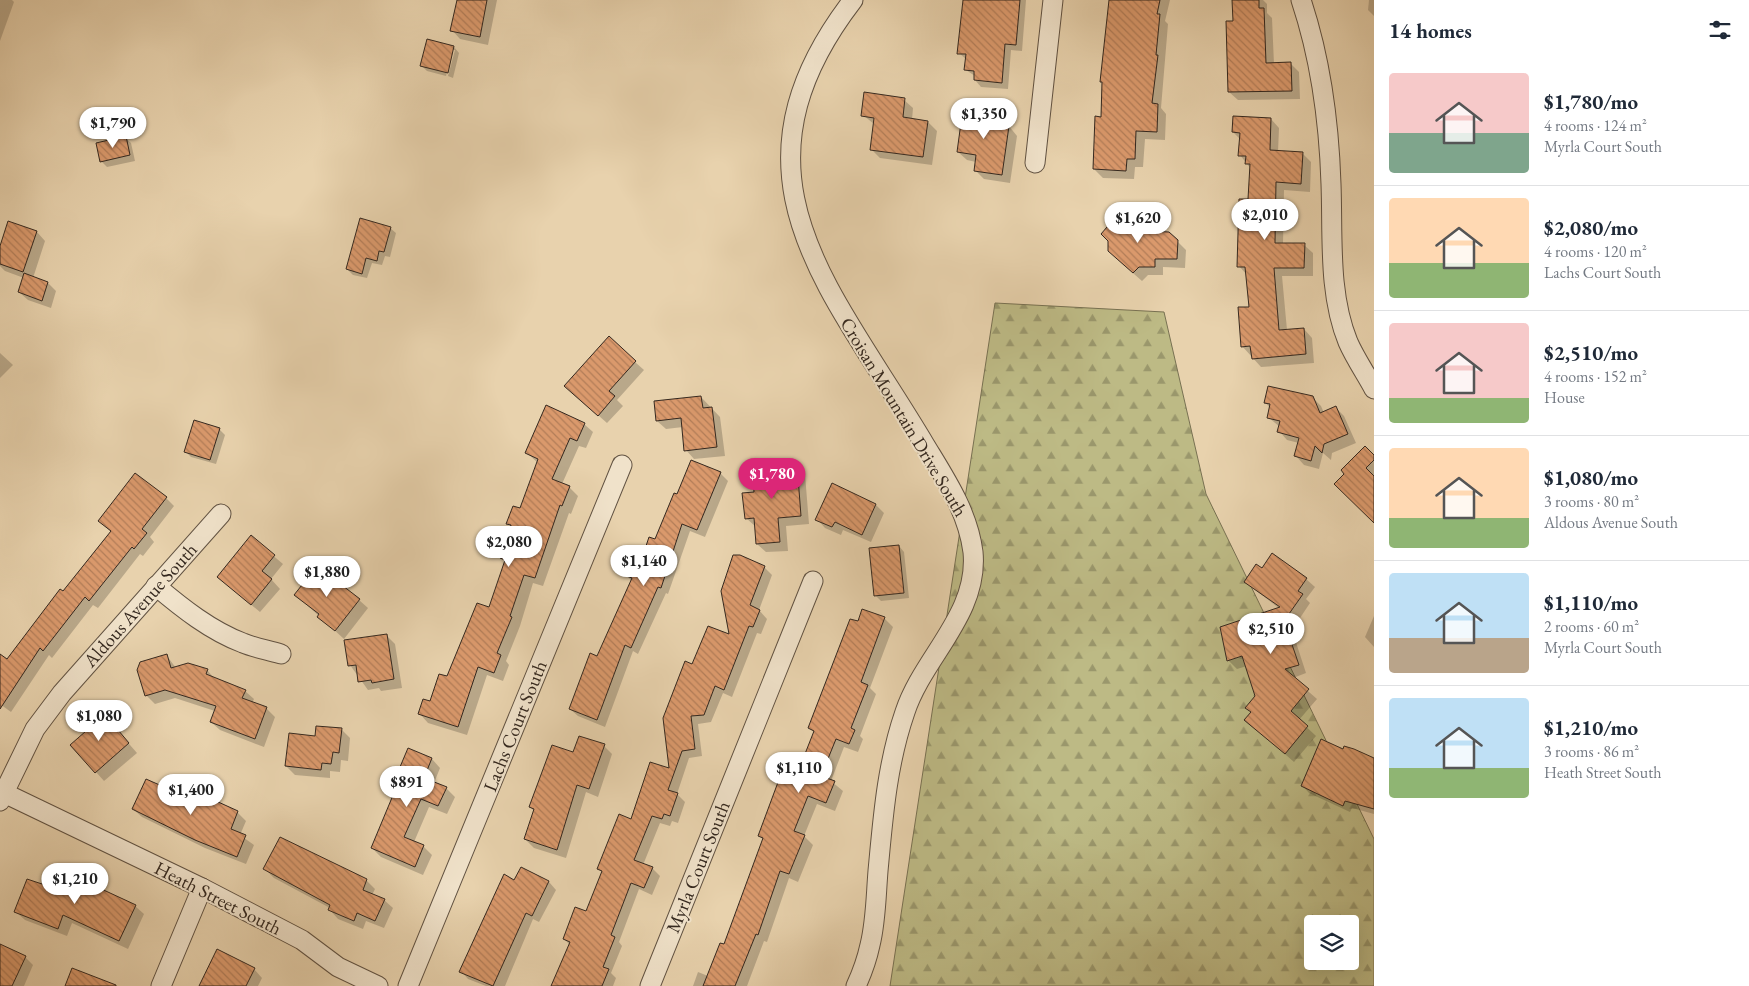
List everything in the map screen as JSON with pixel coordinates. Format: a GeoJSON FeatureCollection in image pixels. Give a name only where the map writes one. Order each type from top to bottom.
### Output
{"type":"FeatureCollection","features":[{"type":"Feature","properties":{"kind":"street","name":"Croisan Mountain Drive South"},"geometry":{"type":"LineString","coordinates":[[853,0],[820,48],[805,80],[792,127],[791,182],[805,236],[842,313],[914,426],[960,507],[968,527],[974,567],[966,601],[907,704],[896,739],[886,788],[873,930],[856,986]]}},
{"type":"Feature","properties":{"kind":"street"},"geometry":{"type":"LineString","coordinates":[[1035,163],[1053,0]]}},
{"type":"Feature","properties":{"kind":"street"},"geometry":{"type":"LineString","coordinates":[[1301,0],[1322,82],[1331,181],[1334,281],[1339,310],[1348,342],[1374,389]]}},
{"type":"Feature","properties":{"kind":"street","name":"Lachs Court South"},"geometry":{"type":"LineString","coordinates":[[408,986],[622,465]]}},
{"type":"Feature","properties":{"kind":"street","name":"Aldous Avenue South"},"geometry":{"type":"LineString","coordinates":[[1,795],[35,729],[62,692],[221,514]]}},
{"type":"Feature","properties":{"kind":"street","name":"Myrla Court South"},"geometry":{"type":"LineString","coordinates":[[650,986],[813,581]]}},
{"type":"Feature","properties":{"kind":"street"},"geometry":{"type":"LineString","coordinates":[[156,586],[182,608],[230,638],[244,644],[281,654]]}},
{"type":"Feature","properties":{"kind":"street","name":"Heath Street South"},"geometry":{"type":"LineString","coordinates":[[1,795],[202,888],[302,940],[338,967],[378,986]]}},
{"type":"Feature","properties":{"kind":"street"},"geometry":{"type":"LineString","coordinates":[[161,986],[202,888]]}},
{"type":"Feature","properties":{"kind":"green space"},"geometry":{"type":"Polygon","coordinates":[[[995,303],[1164,312],[1206,494],[1374,839],[1374,986],[890,986],[995,303]]]}},
{"type":"Feature","properties":{"kind":"building"},"geometry":{"type":"Polygon","coordinates":[[[457,0],[487,0],[480,37],[450,31],[457,0]]]}},
{"type":"Feature","properties":{"kind":"building"},"geometry":{"type":"Polygon","coordinates":[[[963,0],[1020,0],[1016,45],[1005,44],[1002,83],[974,80],[974,71],[964,70],[966,54],[957,54],[963,0]]]}},
{"type":"Feature","properties":{"kind":"building"},"geometry":{"type":"Polygon","coordinates":[[[1109,0],[1160,0],[1157,14],[1160,14],[1156,55],[1158,55],[1152,103],[1158,104],[1157,132],[1136,131],[1135,159],[1127,159],[1126,171],[1093,169],[1095,116],[1101,117],[1102,82],[1100,82],[1109,0]]]}},
{"type":"Feature","properties":{"kind":"building"},"geometry":{"type":"Polygon","coordinates":[[[1232,0],[1259,0],[1259,8],[1264,8],[1266,63],[1291,62],[1292,91],[1228,92],[1226,21],[1233,21],[1232,0]]]}},
{"type":"Feature","properties":{"kind":"building"},"geometry":{"type":"Polygon","coordinates":[[[427,39],[454,46],[448,73],[420,66],[427,39]]]}},
{"type":"Feature","properties":{"kind":"building"},"geometry":{"type":"Polygon","coordinates":[[[864,92],[905,98],[903,117],[928,121],[923,157],[870,150],[874,118],[861,116],[864,92]]]}},
{"type":"Feature","properties":{"kind":"building"},"geometry":{"type":"Polygon","coordinates":[[[963,108],[1001,113],[999,125],[1009,126],[1002,175],[974,171],[976,155],[957,152],[963,108]]]}},
{"type":"Feature","properties":{"kind":"building"},"geometry":{"type":"Polygon","coordinates":[[[1233,116],[1271,118],[1270,150],[1303,152],[1301,184],[1276,182],[1275,243],[1305,243],[1304,268],[1274,268],[1279,330],[1304,328],[1306,354],[1252,359],[1250,346],[1241,347],[1238,307],[1249,307],[1245,267],[1237,267],[1239,199],[1248,199],[1250,164],[1245,164],[1246,156],[1238,156],[1240,133],[1232,132],[1233,116]]]}},
{"type":"Feature","properties":{"kind":"building"},"geometry":{"type":"Polygon","coordinates":[[[126,136],[130,155],[100,162],[96,143],[126,136]]]}},
{"type":"Feature","properties":{"kind":"building"},"geometry":{"type":"Polygon","coordinates":[[[1119,213],[1126,214],[1147,231],[1169,232],[1178,240],[1177,259],[1155,259],[1155,267],[1139,267],[1133,273],[1108,251],[1108,241],[1101,234],[1119,213]]]}},
{"type":"Feature","properties":{"kind":"building"},"geometry":{"type":"Polygon","coordinates":[[[360,218],[391,227],[384,252],[379,251],[377,261],[366,258],[362,274],[346,269],[360,218]]]}},
{"type":"Feature","properties":{"kind":"building"},"geometry":{"type":"Polygon","coordinates":[[[8,221],[37,231],[23,272],[0,264],[0,246],[8,221]]]}},
{"type":"Feature","properties":{"kind":"building"},"geometry":{"type":"Polygon","coordinates":[[[24,273],[48,282],[42,301],[18,292],[24,273]]]}},
{"type":"Feature","properties":{"kind":"building"},"geometry":{"type":"Polygon","coordinates":[[[609,336],[636,361],[609,391],[615,396],[598,416],[564,386],[609,336]]]}},
{"type":"Feature","properties":{"kind":"building"},"geometry":{"type":"Polygon","coordinates":[[[1268,386],[1313,396],[1320,413],[1336,406],[1348,434],[1324,444],[1322,453],[1315,446],[1311,461],[1294,456],[1299,438],[1277,432],[1280,421],[1267,418],[1270,404],[1264,403],[1268,386]]]}},
{"type":"Feature","properties":{"kind":"building"},"geometry":{"type":"Polygon","coordinates":[[[701,396],[703,408],[712,407],[717,447],[684,451],[681,418],[656,421],[654,401],[701,396]]]}},
{"type":"Feature","properties":{"kind":"building"},"geometry":{"type":"Polygon","coordinates":[[[546,405],[585,423],[577,441],[570,438],[552,479],[570,486],[562,506],[560,505],[535,578],[524,575],[510,616],[512,617],[497,653],[501,655],[494,673],[478,667],[458,727],[418,714],[423,699],[430,701],[439,674],[447,676],[477,603],[489,607],[505,560],[500,558],[511,525],[506,524],[513,506],[520,508],[538,459],[525,453],[546,405]]]}},
{"type":"Feature","properties":{"kind":"building"},"geometry":{"type":"Polygon","coordinates":[[[194,420],[220,428],[210,460],[184,452],[194,420]]]}},
{"type":"Feature","properties":{"kind":"building"},"geometry":{"type":"Polygon","coordinates":[[[1365,446],[1374,455],[1374,460],[1366,468],[1374,476],[1374,523],[1334,484],[1344,474],[1341,470],[1365,446]]]}},
{"type":"Feature","properties":{"kind":"building"},"geometry":{"type":"Polygon","coordinates":[[[691,460],[721,472],[697,530],[682,524],[661,588],[658,587],[631,648],[625,645],[597,720],[569,709],[590,653],[597,656],[632,578],[624,575],[631,554],[642,558],[649,537],[655,539],[674,493],[677,494],[691,460]]]}},
{"type":"Feature","properties":{"kind":"building"},"geometry":{"type":"Polygon","coordinates":[[[797,464],[801,516],[778,518],[780,542],[756,544],[754,518],[745,519],[742,493],[754,492],[752,467],[797,464]]]}},
{"type":"Feature","properties":{"kind":"building"},"geometry":{"type":"Polygon","coordinates":[[[135,473],[167,497],[142,529],[147,533],[134,549],[132,547],[89,601],[85,597],[43,651],[40,648],[0,709],[0,654],[7,659],[60,589],[63,591],[111,531],[98,521],[135,473]]]}},
{"type":"Feature","properties":{"kind":"building"},"geometry":{"type":"Polygon","coordinates":[[[832,483],[876,504],[862,535],[835,522],[832,527],[815,520],[832,483]]]}},
{"type":"Feature","properties":{"kind":"building"},"geometry":{"type":"Polygon","coordinates":[[[251,535],[275,555],[262,571],[272,579],[251,605],[217,577],[251,535]]]}},
{"type":"Feature","properties":{"kind":"building"},"geometry":{"type":"Polygon","coordinates":[[[899,545],[904,593],[874,596],[869,548],[899,545]]]}},
{"type":"Feature","properties":{"kind":"building"},"geometry":{"type":"Polygon","coordinates":[[[1272,553],[1307,578],[1298,591],[1303,594],[1284,621],[1299,665],[1285,669],[1309,689],[1291,711],[1308,726],[1285,754],[1244,720],[1251,712],[1245,708],[1255,696],[1242,656],[1227,661],[1220,627],[1280,607],[1244,582],[1256,564],[1262,568],[1272,553]]]}},
{"type":"Feature","properties":{"kind":"building"},"geometry":{"type":"Polygon","coordinates":[[[733,555],[740,555],[765,566],[750,605],[760,610],[753,627],[749,626],[724,690],[715,686],[704,715],[691,716],[695,749],[682,751],[668,790],[678,793],[670,816],[664,814],[662,819],[652,816],[634,860],[653,867],[644,888],[631,883],[611,935],[615,937],[603,967],[609,969],[602,986],[551,986],[570,942],[563,939],[575,907],[586,911],[602,871],[597,869],[619,814],[631,819],[650,762],[669,768],[663,718],[685,661],[692,664],[708,626],[729,634],[721,591],[733,555]]]}},
{"type":"Feature","properties":{"kind":"building"},"geometry":{"type":"Polygon","coordinates":[[[317,566],[360,599],[335,631],[317,617],[319,614],[294,595],[317,566]]]}},
{"type":"Feature","properties":{"kind":"building"},"geometry":{"type":"Polygon","coordinates":[[[862,609],[885,617],[861,682],[868,685],[851,728],[855,730],[849,744],[836,739],[821,776],[835,781],[826,803],[808,796],[794,831],[805,835],[789,874],[780,871],[758,935],[756,934],[735,986],[703,986],[720,943],[724,944],[763,838],[758,836],[787,758],[801,764],[814,731],[808,728],[850,619],[858,621],[862,609]]]}},
{"type":"Feature","properties":{"kind":"building"},"geometry":{"type":"Polygon","coordinates":[[[387,634],[394,679],[372,683],[371,680],[358,682],[356,665],[348,666],[344,640],[387,634]]]}},
{"type":"Feature","properties":{"kind":"building"},"geometry":{"type":"Polygon","coordinates":[[[167,654],[171,668],[188,663],[208,669],[206,674],[246,690],[242,698],[267,707],[255,739],[210,722],[216,706],[165,690],[145,696],[137,670],[140,662],[167,654]]]}},
{"type":"Feature","properties":{"kind":"building"},"geometry":{"type":"Polygon","coordinates":[[[102,711],[129,743],[95,773],[70,745],[86,731],[83,728],[102,711]]]}},
{"type":"Feature","properties":{"kind":"building"},"geometry":{"type":"Polygon","coordinates":[[[316,726],[342,728],[339,753],[333,752],[331,764],[322,763],[321,770],[285,766],[289,733],[315,736],[316,726]]]}},
{"type":"Feature","properties":{"kind":"building"},"geometry":{"type":"Polygon","coordinates":[[[579,736],[605,744],[589,789],[577,785],[557,850],[524,839],[534,809],[529,807],[552,745],[573,752],[579,736]]]}},
{"type":"Feature","properties":{"kind":"building"},"geometry":{"type":"Polygon","coordinates":[[[1321,739],[1343,749],[1344,746],[1374,758],[1374,809],[1345,801],[1343,806],[1301,786],[1321,739]]]}},
{"type":"Feature","properties":{"kind":"building"},"geometry":{"type":"Polygon","coordinates":[[[408,748],[432,758],[424,778],[447,787],[438,806],[421,799],[404,837],[424,845],[415,867],[371,848],[396,788],[392,786],[408,748]]]}},
{"type":"Feature","properties":{"kind":"building"},"geometry":{"type":"Polygon","coordinates":[[[146,779],[180,794],[183,786],[238,811],[231,829],[246,835],[237,857],[195,840],[132,809],[146,779]]]}},
{"type":"Feature","properties":{"kind":"building"},"geometry":{"type":"Polygon","coordinates":[[[280,837],[367,879],[363,890],[385,899],[375,921],[357,913],[354,921],[328,910],[330,905],[263,869],[280,837]]]}},
{"type":"Feature","properties":{"kind":"building"},"geometry":{"type":"Polygon","coordinates":[[[521,867],[549,881],[532,916],[526,913],[493,986],[459,972],[504,874],[514,880],[521,867]]]}},
{"type":"Feature","properties":{"kind":"building"},"geometry":{"type":"Polygon","coordinates":[[[56,868],[136,905],[119,941],[63,915],[58,929],[14,912],[27,879],[48,886],[56,868]]]}},
{"type":"Feature","properties":{"kind":"building"},"geometry":{"type":"Polygon","coordinates":[[[0,944],[26,956],[12,986],[0,986],[0,944]]]}},
{"type":"Feature","properties":{"kind":"building"},"geometry":{"type":"Polygon","coordinates":[[[217,949],[255,968],[246,986],[199,986],[217,949]]]}},
{"type":"Feature","properties":{"kind":"building"},"geometry":{"type":"Polygon","coordinates":[[[72,968],[116,985],[116,986],[65,986],[72,968]]]}}]}
